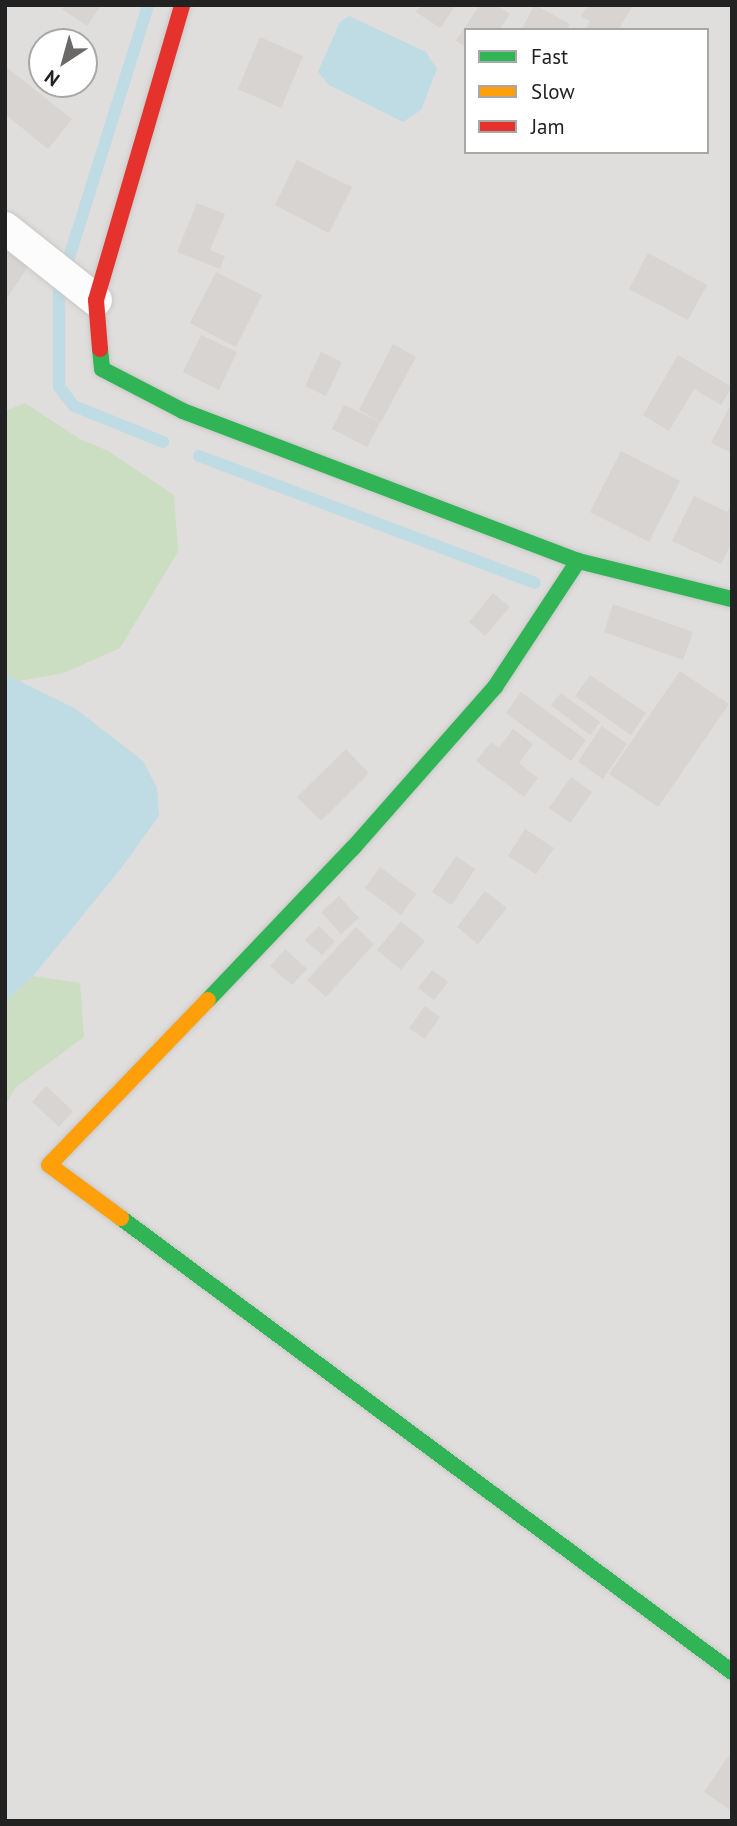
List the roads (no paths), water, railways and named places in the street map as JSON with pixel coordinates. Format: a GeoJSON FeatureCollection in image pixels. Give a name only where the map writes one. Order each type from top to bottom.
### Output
{"type":"FeatureCollection","features":[{"type":"Feature","properties":{"kind":"street"},"geometry":{"type":"LineString","coordinates":[[182,5],[96,300],[102,369],[183,411],[578,561],[732,599]]}},
{"type":"Feature","properties":{"kind":"street"},"geometry":{"type":"LineString","coordinates":[[5,228],[96,300]]}},
{"type":"Feature","properties":{"kind":"street"},"geometry":{"type":"LineString","coordinates":[[578,561],[495,687],[353,848],[49,1165],[732,1672]]}},
{"type":"Feature","properties":{"kind":"water"},"geometry":{"type":"Polygon","coordinates":[[[349,16],[426,52],[437,69],[421,110],[403,122],[329,85],[318,72],[340,22],[349,16]]]}},
{"type":"Feature","properties":{"kind":"water"},"geometry":{"type":"Polygon","coordinates":[[[5,674],[76,709],[143,761],[157,788],[159,816],[119,871],[33,976],[5,1002],[5,674]]]}},
{"type":"Feature","properties":{"kind":"waterway"},"geometry":{"type":"LineString","coordinates":[[68,261],[148,5]]}},
{"type":"Feature","properties":{"kind":"waterway"},"geometry":{"type":"LineString","coordinates":[[59,289],[59,387],[74,406],[163,442]]}},
{"type":"Feature","properties":{"kind":"waterway"},"geometry":{"type":"LineString","coordinates":[[199,456],[535,583]]}}]}
